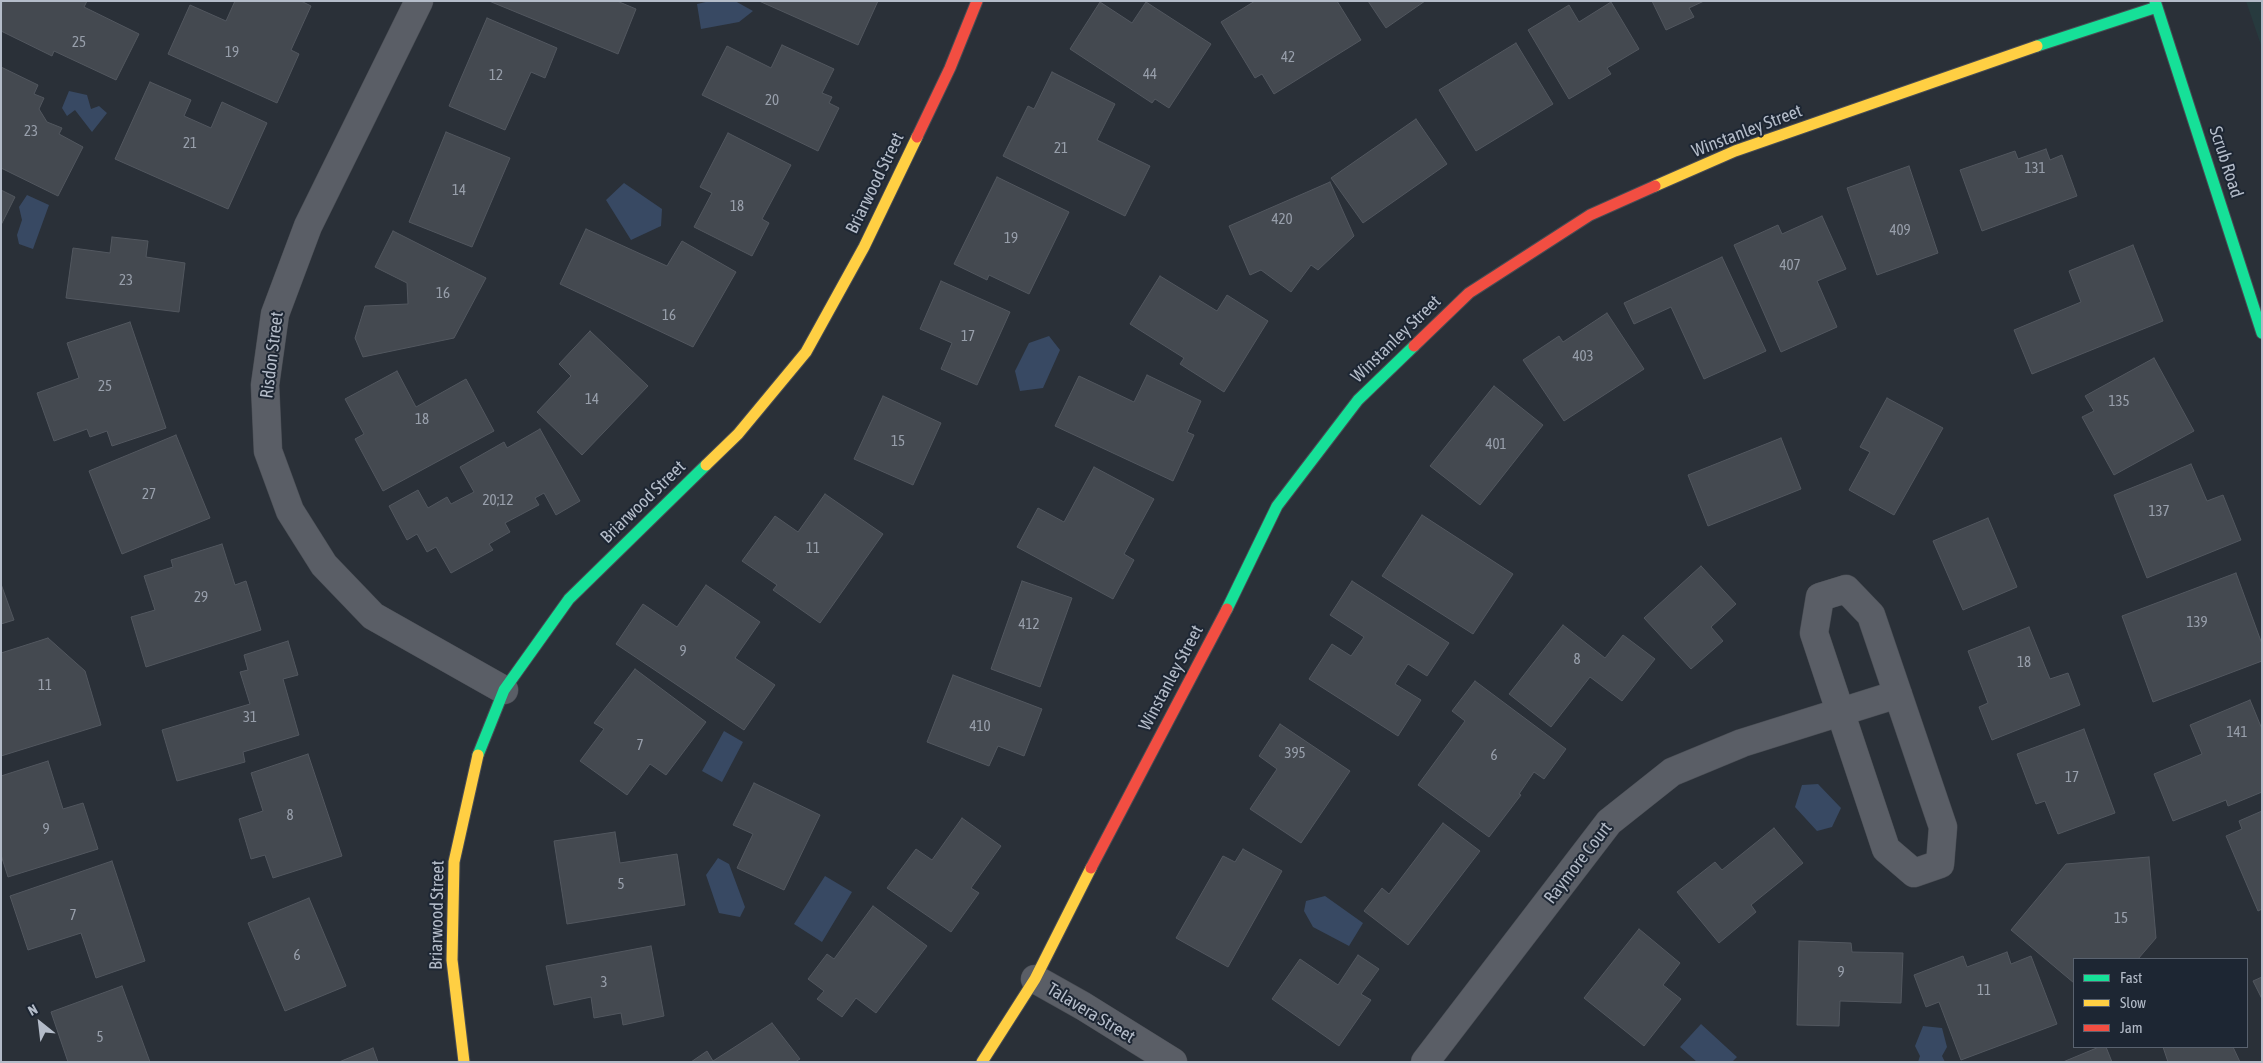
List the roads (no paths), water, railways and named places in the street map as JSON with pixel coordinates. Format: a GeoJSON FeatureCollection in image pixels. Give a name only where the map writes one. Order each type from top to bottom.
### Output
{"type":"FeatureCollection","features":[{"type":"Feature","properties":{"kind":"street","name":"Risdon Street"},"geometry":{"type":"LineString","coordinates":[[419,1],[308,226],[274,314],[265,385],[268,451],[290,512],[324,564],[373,616],[504,690]]}},
{"type":"Feature","properties":{"kind":"street","name":"Briarwood Street"},"geometry":{"type":"LineString","coordinates":[[464,1062],[452,960],[454,862],[475,763],[504,690],[569,599],[738,434],[806,352],[864,247],[950,68],[977,1]]}},
{"type":"Feature","properties":{"kind":"street","name":"Scrub Road"},"geometry":{"type":"LineString","coordinates":[[2156,4],[2262,333]]}},
{"type":"Feature","properties":{"kind":"street","name":"Winstanley Street"},"geometry":{"type":"LineString","coordinates":[[982,1062],[1035,979],[1111,828],[1214,637],[1277,506],[1358,400],[1469,294],[1590,215],[1735,152],[2156,4]]}},
{"type":"Feature","properties":{"kind":"street"},"geometry":{"type":"LineString","coordinates":[[1846,589],[1871,615],[1943,827],[1940,864],[1914,873],[1886,849],[1841,712],[1814,633],[1820,597],[1846,589]]}},
{"type":"Feature","properties":{"kind":"street","name":"Raymore Court"},"geometry":{"type":"LineString","coordinates":[[1425,1062],[1609,822],[1672,772],[1742,743],[1898,694]]}},
{"type":"Feature","properties":{"kind":"street","name":"Talavera Street"},"geometry":{"type":"LineString","coordinates":[[1035,979],[1083,1006],[1173,1062]]}},
{"type":"Feature","properties":{"kind":"water"},"geometry":{"type":"Polygon","coordinates":[[[710,1],[735,1],[753,11],[739,22],[701,29],[697,4],[710,1]]]}},
{"type":"Feature","properties":{"kind":"water"},"geometry":{"type":"Polygon","coordinates":[[[69,91],[87,95],[91,109],[99,106],[107,113],[92,132],[75,110],[67,116],[62,108],[69,91]]]}},
{"type":"Feature","properties":{"kind":"water"},"geometry":{"type":"Polygon","coordinates":[[[624,183],[662,209],[661,226],[631,240],[606,200],[624,183]]]}},
{"type":"Feature","properties":{"kind":"water"},"geometry":{"type":"Polygon","coordinates":[[[27,195],[49,205],[33,249],[19,244],[17,235],[22,220],[19,207],[27,195]]]}},
{"type":"Feature","properties":{"kind":"water"},"geometry":{"type":"Polygon","coordinates":[[[1049,336],[1060,350],[1043,388],[1020,391],[1015,371],[1029,343],[1049,336]]]}},
{"type":"Feature","properties":{"kind":"water"},"geometry":{"type":"Polygon","coordinates":[[[724,731],[743,742],[722,782],[702,771],[724,731]]]}},
{"type":"Feature","properties":{"kind":"water"},"geometry":{"type":"Polygon","coordinates":[[[1818,784],[1841,808],[1832,827],[1817,831],[1795,807],[1802,785],[1818,784]]]}},
{"type":"Feature","properties":{"kind":"water"},"geometry":{"type":"Polygon","coordinates":[[[718,858],[729,864],[745,907],[740,917],[719,913],[706,875],[718,858]]]}},
{"type":"Feature","properties":{"kind":"water"},"geometry":{"type":"Polygon","coordinates":[[[825,876],[852,892],[822,942],[794,924],[825,876]]]}},
{"type":"Feature","properties":{"kind":"water"},"geometry":{"type":"Polygon","coordinates":[[[1325,896],[1363,923],[1349,946],[1313,927],[1304,911],[1306,901],[1325,896]]]}},
{"type":"Feature","properties":{"kind":"water"},"geometry":{"type":"Polygon","coordinates":[[[1701,1024],[1737,1057],[1732,1062],[1697,1062],[1680,1047],[1701,1024]]]}},
{"type":"Feature","properties":{"kind":"water"},"geometry":{"type":"Polygon","coordinates":[[[1923,1026],[1942,1028],[1947,1047],[1942,1056],[1945,1062],[1918,1062],[1920,1056],[1915,1046],[1923,1026]]]}}]}
